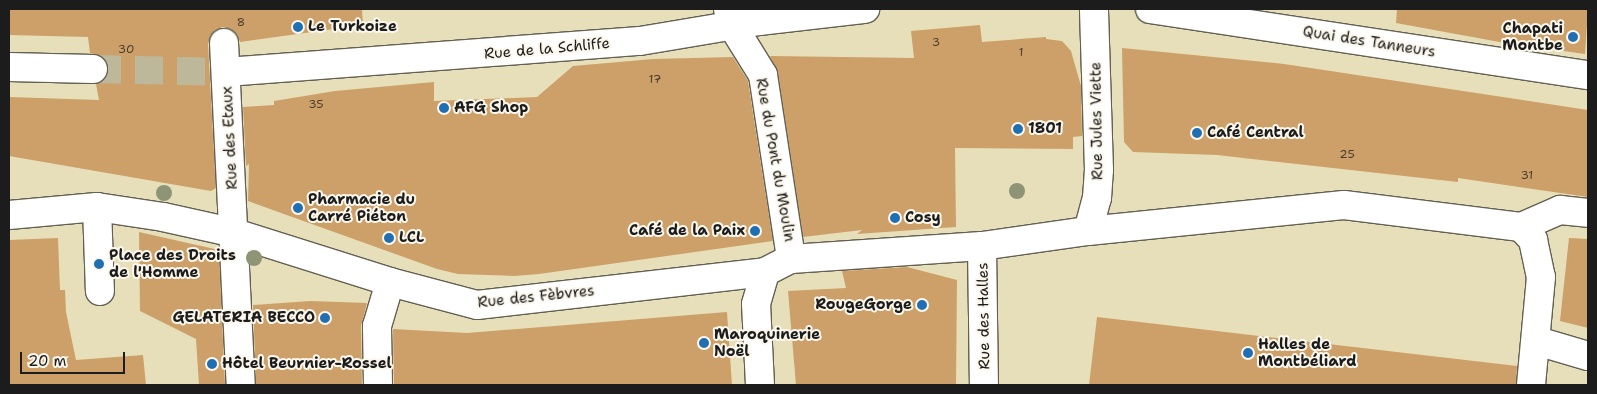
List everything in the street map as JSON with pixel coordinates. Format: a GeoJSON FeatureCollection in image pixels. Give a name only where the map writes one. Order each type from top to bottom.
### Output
{"type":"FeatureCollection","features":[{"type":"Feature","properties":{"kind":"street","name":"Rue de la Schliffe"},"geometry":{"type":"LineString","coordinates":[[226,72],[631,42],[730,17],[865,9]]}},
{"type":"Feature","properties":{"kind":"street","name":"Rue Jules Viette"},"geometry":{"type":"LineString","coordinates":[[1088,231],[1097,198],[1099,170],[1094,9]]}},
{"type":"Feature","properties":{"kind":"street","name":"Quai des Tanneurs"},"geometry":{"type":"LineString","coordinates":[[1150,9],[1200,13],[1588,75]]}},
{"type":"Feature","properties":{"kind":"street","name":"Rue du Pont du Moulin"},"geometry":{"type":"LineString","coordinates":[[730,17],[763,75],[792,259]]}},
{"type":"Feature","properties":{"kind":"street","name":"Rue des Etaux"},"geometry":{"type":"LineString","coordinates":[[224,43],[235,233],[241,385]]}},
{"type":"Feature","properties":{"kind":"street"},"geometry":{"type":"LineString","coordinates":[[9,67],[93,69]]}},
{"type":"Feature","properties":{"kind":"street","name":"Rue des Fèbvres"},"geometry":{"type":"LineString","coordinates":[[9,214],[97,207],[163,216],[235,233],[390,282],[476,305],[765,272],[792,259],[982,246],[1088,231],[1344,205],[1521,227]]}},
{"type":"Feature","properties":{"kind":"street"},"geometry":{"type":"LineString","coordinates":[[97,207],[100,291]]}},
{"type":"Feature","properties":{"kind":"street"},"geometry":{"type":"LineString","coordinates":[[1531,385],[1541,277],[1533,240],[1521,227],[1560,210],[1588,213]]}},
{"type":"Feature","properties":{"kind":"street","name":"Rue des Halles"},"geometry":{"type":"LineString","coordinates":[[982,246],[984,385]]}},
{"type":"Feature","properties":{"kind":"street"},"geometry":{"type":"LineString","coordinates":[[760,385],[756,304],[765,272]]}},
{"type":"Feature","properties":{"kind":"street"},"geometry":{"type":"LineString","coordinates":[[378,385],[377,326],[390,282]]}},
{"type":"Feature","properties":{"kind":"street"},"geometry":{"type":"LineString","coordinates":[[1536,341],[1588,356]]}},
{"type":"Feature","properties":{"kind":"building"},"geometry":{"type":"Polygon","coordinates":[[[9,9],[362,9],[363,25],[240,42],[237,34],[231,29],[223,27],[215,30],[210,36],[208,44],[216,188],[211,191],[9,156],[9,97],[99,100],[96,84],[106,78],[109,69],[102,56],[90,53],[88,37],[9,35],[9,9]]]}},
{"type":"Feature","properties":{"kind":"building"},"geometry":{"type":"Polygon","coordinates":[[[1397,9],[1588,9],[1585,54],[1505,43],[1396,23],[1397,9]]]}},
{"type":"Feature","properties":{"kind":"building"},"geometry":{"type":"Polygon","coordinates":[[[980,25],[982,42],[1046,37],[1046,39],[1062,41],[1071,51],[1081,86],[1082,136],[1073,137],[1073,149],[955,148],[956,227],[857,234],[862,230],[803,237],[778,73],[770,56],[914,58],[911,31],[980,25]]]}},
{"type":"Feature","properties":{"kind":"building"},"geometry":{"type":"Polygon","coordinates":[[[1122,48],[1284,64],[1588,110],[1588,197],[1458,178],[1458,182],[1217,155],[1133,152],[1124,142],[1122,48]]]}},
{"type":"Feature","properties":{"kind":"building"},"geometry":{"type":"Polygon","coordinates":[[[733,57],[748,81],[773,241],[539,274],[514,276],[458,274],[437,269],[248,201],[249,164],[246,166],[243,107],[274,105],[274,101],[335,91],[434,82],[434,101],[537,97],[573,66],[653,59],[733,57]]]}},
{"type":"Feature","properties":{"kind":"building"},"geometry":{"type":"Polygon","coordinates":[[[139,232],[219,250],[225,385],[199,385],[196,339],[140,311],[139,232]]]}},
{"type":"Feature","properties":{"kind":"building"},"geometry":{"type":"Polygon","coordinates":[[[58,238],[60,290],[65,290],[66,312],[76,360],[143,355],[146,385],[9,385],[9,240],[58,238]]]}},
{"type":"Feature","properties":{"kind":"building"},"geometry":{"type":"Polygon","coordinates":[[[1569,238],[1588,239],[1588,328],[1560,321],[1569,238]]]}},
{"type":"Feature","properties":{"kind":"building"},"geometry":{"type":"Polygon","coordinates":[[[907,267],[957,280],[956,385],[796,385],[788,291],[846,288],[842,271],[907,267]]]}},
{"type":"Feature","properties":{"kind":"building"},"geometry":{"type":"Polygon","coordinates":[[[310,301],[367,303],[361,326],[362,385],[256,385],[253,305],[310,301]]]}},
{"type":"Feature","properties":{"kind":"building"},"geometry":{"type":"Polygon","coordinates":[[[727,312],[732,385],[394,385],[393,329],[467,333],[727,312]]]}},
{"type":"Feature","properties":{"kind":"building","name":"Halles de Montbéliard"},"geometry":{"type":"Polygon","coordinates":[[[1097,317],[1517,366],[1516,385],[1089,385],[1097,317]]]}},
{"type":"Feature","properties":{"kind":"tunnel"},"geometry":{"type":"LineString","coordinates":[[93,69],[226,72]]}},
{"type":"Feature","properties":{"kind":"place","name":"Le Turkoize"},"geometry":{"type":"Point","coordinates":[298,27]}},
{"type":"Feature","properties":{"kind":"place","name":"Chapati Montbe"},"geometry":{"type":"Point","coordinates":[1573,37]}},
{"type":"Feature","properties":{"kind":"place","name":"AFG Shop"},"geometry":{"type":"Point","coordinates":[444,108]}},
{"type":"Feature","properties":{"kind":"place","name":"1801"},"geometry":{"type":"Point","coordinates":[1018,129]}},
{"type":"Feature","properties":{"kind":"place","name":"Café Central"},"geometry":{"type":"Point","coordinates":[1197,133]}},
{"type":"Feature","properties":{"kind":"place","name":"Pharmacie du Carré Piéton"},"geometry":{"type":"Point","coordinates":[298,208]}},
{"type":"Feature","properties":{"kind":"place","name":"Cosy"},"geometry":{"type":"Point","coordinates":[895,218]}},
{"type":"Feature","properties":{"kind":"place","name":"Café de la Paix"},"geometry":{"type":"Point","coordinates":[755,231]}},
{"type":"Feature","properties":{"kind":"place","name":"LCL"},"geometry":{"type":"Point","coordinates":[389,238]}},
{"type":"Feature","properties":{"kind":"place","name":"Place des Droits de l'Homme"},"geometry":{"type":"Point","coordinates":[99,264]}},
{"type":"Feature","properties":{"kind":"place","name":"RougeGorge"},"geometry":{"type":"Point","coordinates":[922,305]}},
{"type":"Feature","properties":{"kind":"place","name":"GELATERIA BECCO"},"geometry":{"type":"Point","coordinates":[325,318]}},
{"type":"Feature","properties":{"kind":"place","name":"Maroquinerie Noël"},"geometry":{"type":"Point","coordinates":[704,343]}},
{"type":"Feature","properties":{"kind":"place","name":"Halles de Montbéliard"},"geometry":{"type":"Point","coordinates":[1248,353]}},
{"type":"Feature","properties":{"kind":"place","name":"Hôtel Beurnier-Rossel"},"geometry":{"type":"Point","coordinates":[212,364]}}]}
